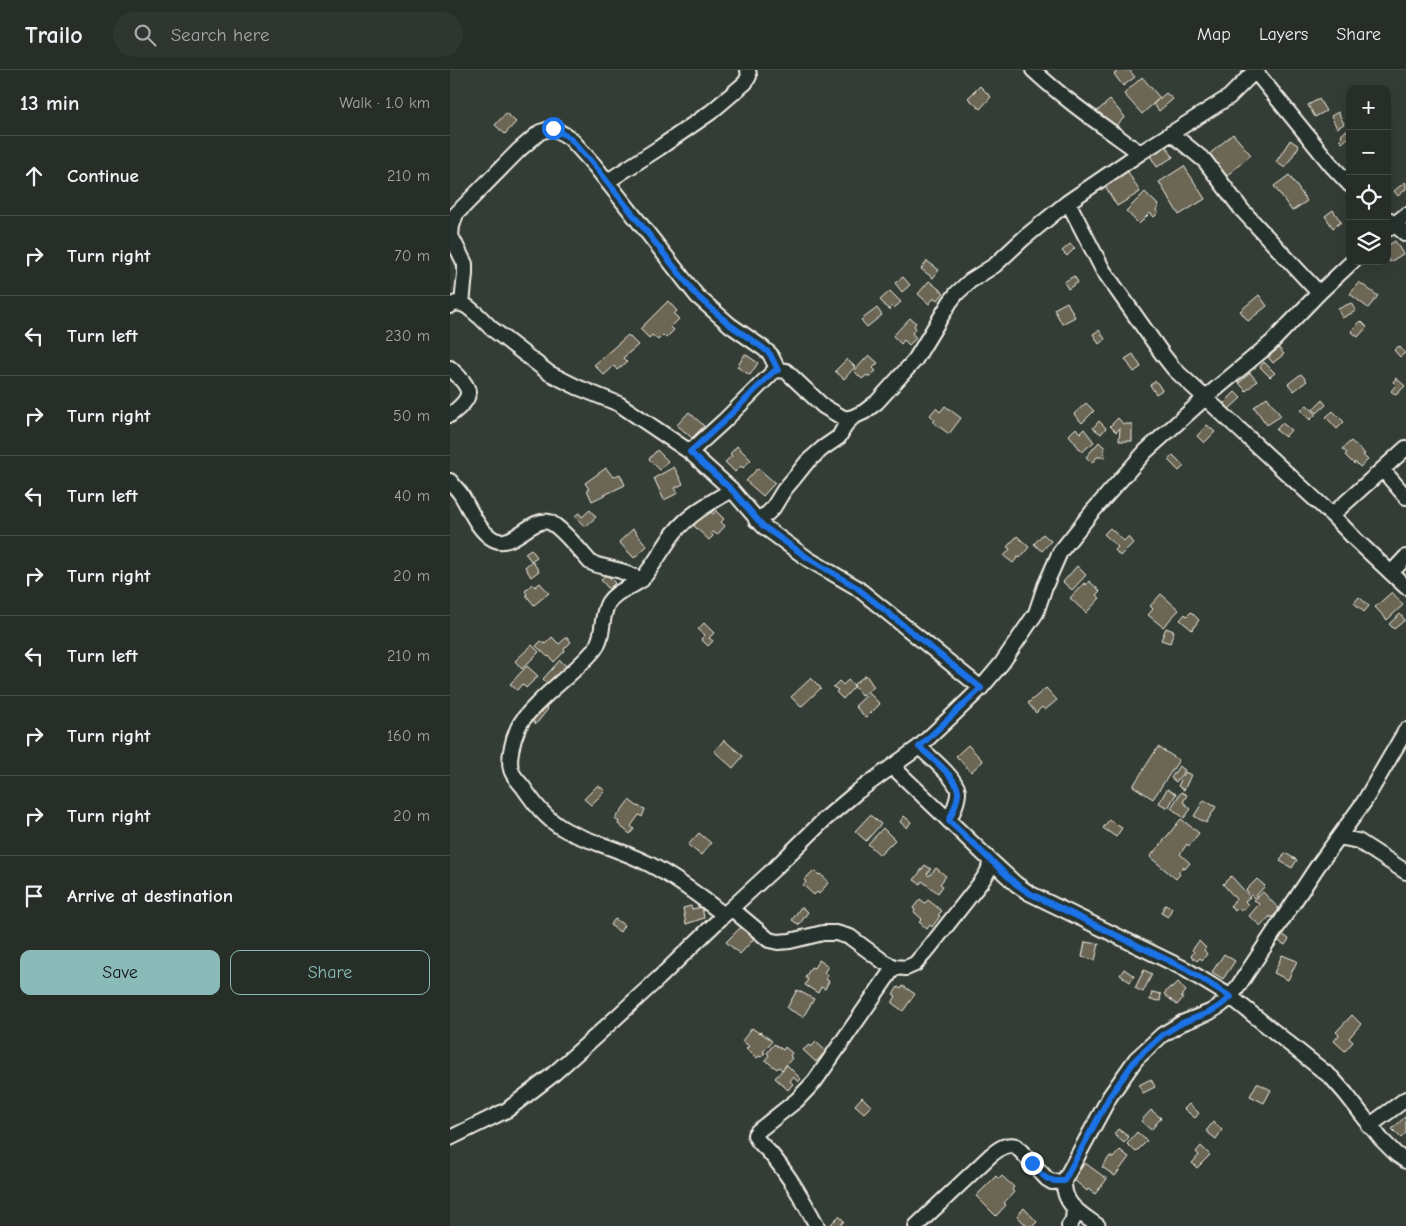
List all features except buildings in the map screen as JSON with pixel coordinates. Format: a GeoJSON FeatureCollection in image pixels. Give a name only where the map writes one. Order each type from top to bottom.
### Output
{"type":"FeatureCollection","features":[{"type":"Feature","properties":{"kind":"street"},"geometry":{"type":"LineString","coordinates":[[608,181],[711,112],[745,83],[749,76],[748,70]]}},
{"type":"Feature","properties":{"kind":"street"},"geometry":{"type":"LineString","coordinates":[[1033,70],[1052,89],[1075,107],[1140,153]]}},
{"type":"Feature","properties":{"kind":"street"},"geometry":{"type":"LineString","coordinates":[[690,452],[773,372],[778,370],[786,371],[823,406],[845,419],[864,412],[877,402],[915,360],[950,302],[970,281],[995,265],[1068,202],[1140,153],[1230,97],[1255,71],[1274,97],[1346,181]]}},
{"type":"Feature","properties":{"kind":"street"},"geometry":{"type":"LineString","coordinates":[[778,370],[770,354],[730,325],[697,296],[608,181],[570,138],[553,128],[540,132],[519,150],[456,214],[451,236],[464,264],[465,274],[456,305],[480,317],[491,328],[550,373],[619,404],[690,452],[732,490],[756,520],[787,544],[856,587],[981,688]]}},
{"type":"Feature","properties":{"kind":"street"},"geometry":{"type":"LineString","coordinates":[[1171,133],[1205,161],[1242,210],[1319,293]]}},
{"type":"Feature","properties":{"kind":"street"},"geometry":{"type":"LineString","coordinates":[[1068,202],[1103,270],[1174,369],[1332,515],[1406,587]]}},
{"type":"Feature","properties":{"kind":"street"},"geometry":{"type":"LineString","coordinates":[[1391,223],[1406,215]]}},
{"type":"Feature","properties":{"kind":"street"},"geometry":{"type":"LineString","coordinates":[[1391,225],[1406,234]]}},
{"type":"Feature","properties":{"kind":"street"},"geometry":{"type":"LineString","coordinates":[[451,1138],[507,1110],[550,1078],[776,868],[825,819],[857,792],[919,747],[981,688],[1002,663],[1036,613],[1053,565],[1071,537],[1146,451],[1272,343],[1319,293],[1349,265]]}},
{"type":"Feature","properties":{"kind":"street"},"geometry":{"type":"LineString","coordinates":[[450,368],[460,378],[468,389],[469,394],[466,401],[450,415]]}},
{"type":"Feature","properties":{"kind":"street"},"geometry":{"type":"LineString","coordinates":[[756,520],[771,510],[784,490],[807,462],[839,436],[846,424],[854,417]]}},
{"type":"Feature","properties":{"kind":"street"},"geometry":{"type":"LineString","coordinates":[[1332,515],[1406,448]]}},
{"type":"Feature","properties":{"kind":"street"},"geometry":{"type":"LineString","coordinates":[[1382,470],[1406,497]]}},
{"type":"Feature","properties":{"kind":"street"},"geometry":{"type":"LineString","coordinates":[[450,481],[460,493],[482,529],[493,540],[502,542],[517,536],[541,522],[548,522],[556,526],[590,562],[621,571],[642,580]]}},
{"type":"Feature","properties":{"kind":"street"},"geometry":{"type":"LineString","coordinates":[[732,490],[692,515],[675,532],[642,580],[621,590],[612,599],[605,612],[600,641],[595,648],[584,661],[531,710],[518,726],[512,743],[511,771],[538,809],[563,829],[640,859],[664,872],[770,940],[778,942],[790,941],[823,933],[836,933],[850,938],[894,968],[906,968],[915,964],[988,873],[990,860]]}},
{"type":"Feature","properties":{"kind":"street"},"geometry":{"type":"LineString","coordinates":[[1391,573],[1406,557]]}},
{"type":"Feature","properties":{"kind":"street"},"geometry":{"type":"LineString","coordinates":[[1098,1226],[1074,1209],[1063,1191],[1064,1181],[1110,1096],[1136,1059],[1162,1035],[1182,1023],[1210,1012],[1231,997],[1317,867],[1364,802],[1406,730]]}},
{"type":"Feature","properties":{"kind":"street"},"geometry":{"type":"LineString","coordinates":[[919,747],[941,767],[954,782],[958,791],[957,800],[949,821]]}},
{"type":"Feature","properties":{"kind":"street"},"geometry":{"type":"LineString","coordinates":[[892,767],[1016,884],[1029,893],[1186,969],[1231,997],[1332,1078],[1370,1126],[1391,1149],[1406,1161]]}},
{"type":"Feature","properties":{"kind":"street"},"geometry":{"type":"LineString","coordinates":[[1351,821],[1358,841]]}},
{"type":"Feature","properties":{"kind":"street"},"geometry":{"type":"LineString","coordinates":[[1339,837],[1358,841],[1406,872]]}},
{"type":"Feature","properties":{"kind":"street"},"geometry":{"type":"LineString","coordinates":[[817,1226],[782,1167],[756,1139],[755,1135],[797,1100],[815,1081],[894,968]]}},
{"type":"Feature","properties":{"kind":"street"},"geometry":{"type":"LineString","coordinates":[[1370,1126],[1406,1099]]}},
{"type":"Feature","properties":{"kind":"street"},"geometry":{"type":"LineString","coordinates":[[916,1226],[1003,1146],[1016,1146],[1052,1182],[1064,1181]]}},
{"type":"Feature","properties":{"kind":"street"},"geometry":{"type":"LineString","coordinates":[[1069,1226],[1073,1220],[1074,1209]]}},
{"type":"Feature","properties":{"kind":"route"},"geometry":{"type":"LineString","coordinates":[[553,128],[570,138],[608,181],[697,296],[730,325],[770,354],[778,370],[773,372],[690,452],[732,490],[763,526],[808,558],[856,587],[981,688],[919,747],[941,767],[954,782],[958,791],[957,800],[949,821],[1016,884],[1029,893],[1186,969],[1231,997],[1210,1012],[1182,1023],[1162,1035],[1136,1059],[1110,1096],[1064,1181],[1052,1182],[1040,1173],[1032,1163]]}}]}
